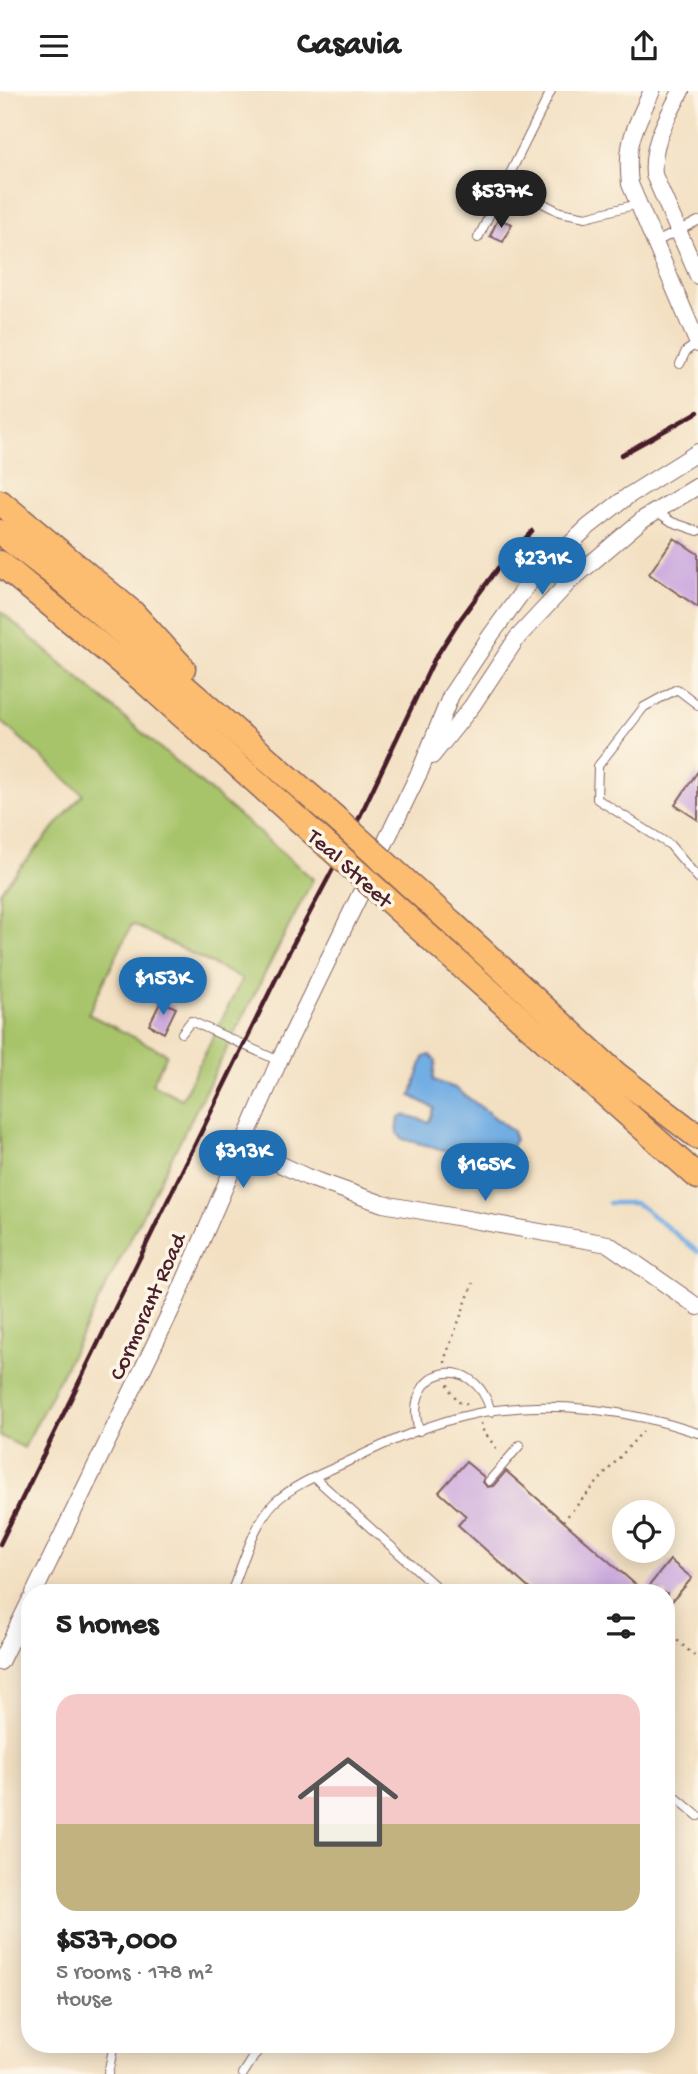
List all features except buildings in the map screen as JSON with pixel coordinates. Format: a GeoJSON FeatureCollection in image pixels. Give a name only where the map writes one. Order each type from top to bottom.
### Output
{"type":"FeatureCollection","features":[{"type":"Feature","properties":{"kind":"main road"},"geometry":{"type":"LineString","coordinates":[[0,502],[133,613],[265,756]]}},
{"type":"Feature","properties":{"kind":"main road","name":"Teal Street"},"geometry":{"type":"LineString","coordinates":[[0,532],[63,581],[265,756],[616,1074],[698,1137]]}},
{"type":"Feature","properties":{"kind":"main road","name":"Teal Street"},"geometry":{"type":"LineString","coordinates":[[0,563],[145,682],[698,1177]]}},
{"type":"Feature","properties":{"kind":"main road"},"geometry":{"type":"LineString","coordinates":[[0,577],[145,682]]}},
{"type":"Feature","properties":{"kind":"street"},"geometry":{"type":"LineString","coordinates":[[652,91],[632,132],[627,159],[630,184],[698,343]]}},
{"type":"Feature","properties":{"kind":"street"},"geometry":{"type":"LineString","coordinates":[[681,91],[660,133],[652,158],[654,175],[698,276]]}},
{"type":"Feature","properties":{"kind":"street","name":"Cormorant Road"},"geometry":{"type":"LineString","coordinates":[[38,1584],[177,1297],[279,1061],[420,771],[451,695],[528,584],[598,519],[628,496],[698,452]]}},
{"type":"Feature","properties":{"kind":"street","name":"Cormorant Road"},"geometry":{"type":"LineString","coordinates":[[420,771],[472,706],[517,638],[569,582],[643,519],[698,486]]}},
{"type":"Feature","properties":{"kind":"street"},"geometry":{"type":"LineString","coordinates":[[242,1146],[307,1177],[383,1204],[608,1244],[698,1307]]}},
{"type":"Feature","properties":{"kind":"street"},"geometry":{"type":"LineString","coordinates":[[0,1662],[21,1619]]}},
{"type":"Feature","properties":{"kind":"lane"},"geometry":{"type":"LineString","coordinates":[[478,239],[551,91]]}},
{"type":"Feature","properties":{"kind":"lane"},"geometry":{"type":"LineString","coordinates":[[505,184],[561,212],[586,217],[638,204]]}},
{"type":"Feature","properties":{"kind":"lane"},"geometry":{"type":"LineString","coordinates":[[654,243],[698,221]]}},
{"type":"Feature","properties":{"kind":"lane"},"geometry":{"type":"LineString","coordinates":[[680,364],[686,351],[698,343]]}},
{"type":"Feature","properties":{"kind":"lane"},"geometry":{"type":"LineString","coordinates":[[656,512],[672,523],[698,531]]}},
{"type":"Feature","properties":{"kind":"lane"},"geometry":{"type":"LineString","coordinates":[[698,705],[677,689],[644,707],[598,766],[597,799],[670,845],[698,878]]}},
{"type":"Feature","properties":{"kind":"lane"},"geometry":{"type":"LineString","coordinates":[[182,1033],[191,1021],[279,1061]]}},
{"type":"Feature","properties":{"kind":"lane"},"geometry":{"type":"LineString","coordinates":[[419,1431],[415,1416],[417,1396],[427,1380],[447,1373],[460,1373],[479,1385],[487,1396],[491,1412]]}},
{"type":"Feature","properties":{"kind":"lane"},"geometry":{"type":"LineString","coordinates":[[235,1584],[260,1523],[274,1504],[294,1488],[379,1447],[436,1425],[491,1412],[561,1408],[633,1415],[698,1433]]}},
{"type":"Feature","properties":{"kind":"lane"},"geometry":{"type":"LineString","coordinates":[[489,1481],[520,1445]]}},
{"type":"Feature","properties":{"kind":"lane"},"geometry":{"type":"LineString","coordinates":[[315,1478],[433,1584]]}},
{"type":"Feature","properties":{"kind":"lane"},"geometry":{"type":"LineString","coordinates":[[675,1797],[698,1816]]}},
{"type":"Feature","properties":{"kind":"lane"},"geometry":{"type":"LineString","coordinates":[[108,2074],[112,2053]]}},
{"type":"Feature","properties":{"kind":"lane"},"geometry":{"type":"LineString","coordinates":[[243,2074],[256,2053]]}},
{"type":"Feature","properties":{"kind":"path"},"geometry":{"type":"LineString","coordinates":[[563,1521],[643,1431]]}},
{"type":"Feature","properties":{"kind":"path"},"geometry":{"type":"LineString","coordinates":[[675,1638],[698,1658]]}},
{"type":"Feature","properties":{"kind":"green space"},"geometry":{"type":"Polygon","coordinates":[[[0,611],[313,879],[24,1448],[0,1436],[0,891],[83,794],[0,720],[0,611]],[[132,924],[88,1014],[167,1054],[152,1084],[182,1099],[242,979],[132,924]]]}},
{"type":"Feature","properties":{"kind":"water"},"geometry":{"type":"Polygon","coordinates":[[[430,1055],[436,1061],[433,1080],[455,1088],[513,1131],[515,1140],[504,1166],[403,1139],[397,1133],[399,1118],[406,1115],[429,1122],[434,1108],[411,1096],[424,1057],[430,1055]]]}},
{"type":"Feature","properties":{"kind":"waterway"},"geometry":{"type":"LineString","coordinates":[[609,1203],[634,1203],[642,1207],[698,1252]]}},
{"type":"Feature","properties":{"kind":"railway"},"geometry":{"type":"LineString","coordinates":[[621,455],[698,412]]}},
{"type":"Feature","properties":{"kind":"railway"},"geometry":{"type":"LineString","coordinates":[[0,1544],[290,950],[351,835],[434,660],[497,569],[532,531]]}}]}
